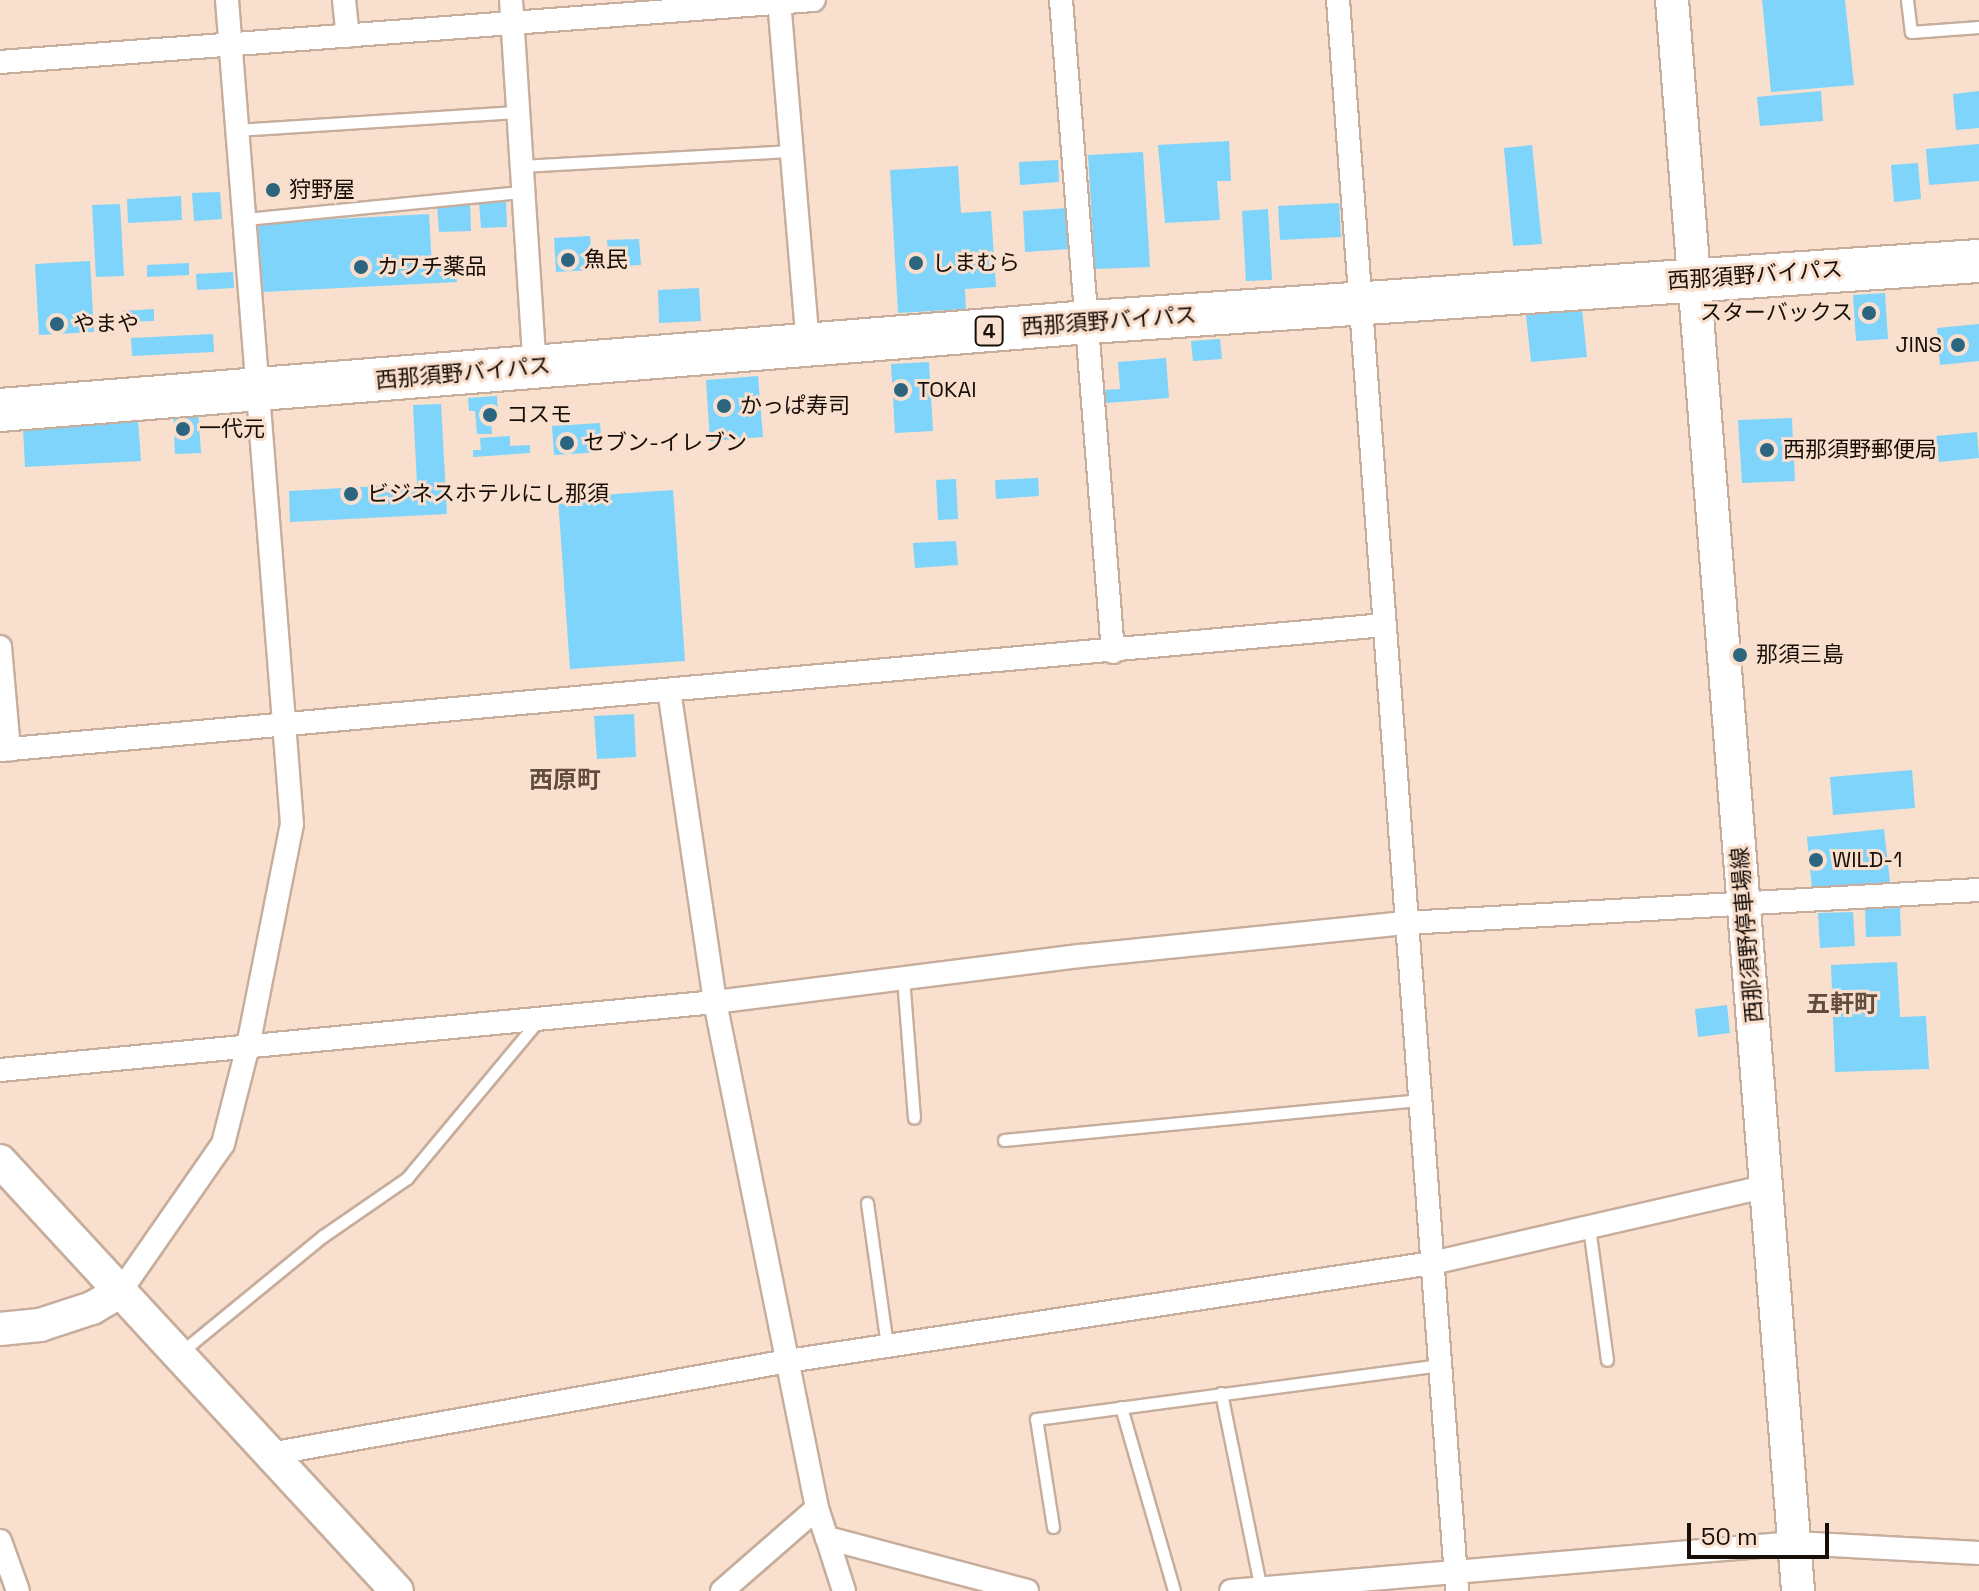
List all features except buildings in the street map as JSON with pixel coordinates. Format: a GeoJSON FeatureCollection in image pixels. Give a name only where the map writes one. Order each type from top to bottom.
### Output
{"type":"FeatureCollection","features":[{"type":"Feature","properties":{"kind":"highway","name":"西那須野バイパス"},"geometry":{"type":"LineString","coordinates":[[0,410],[1090,322],[1693,278],[1979,261]]}},
{"type":"Feature","properties":{"kind":"main road","name":"西那須野停車場線"},"geometry":{"type":"LineString","coordinates":[[1672,0],[1798,1591]]}},
{"type":"Feature","properties":{"kind":"main road"},"geometry":{"type":"LineString","coordinates":[[0,1161],[397,1591]]}},
{"type":"Feature","properties":{"kind":"main road"},"geometry":{"type":"LineString","coordinates":[[0,1329],[40,1325],[92,1308],[120,1292]]}},
{"type":"Feature","properties":{"kind":"street"},"geometry":{"type":"LineString","coordinates":[[120,1292],[223,1144],[248,1046],[292,824],[227,0]]}},
{"type":"Feature","properties":{"kind":"street"},"geometry":{"type":"LineString","coordinates":[[344,0],[348,36]]}},
{"type":"Feature","properties":{"kind":"street"},"geometry":{"type":"LineString","coordinates":[[511,0],[535,367]]}},
{"type":"Feature","properties":{"kind":"street"},"geometry":{"type":"LineString","coordinates":[[0,62],[814,0]]}},
{"type":"Feature","properties":{"kind":"street"},"geometry":{"type":"LineString","coordinates":[[1061,0],[1090,322],[1113,652]]}},
{"type":"Feature","properties":{"kind":"street"},"geometry":{"type":"LineString","coordinates":[[1338,0],[1456,1580]]}},
{"type":"Feature","properties":{"kind":"street"},"geometry":{"type":"LineString","coordinates":[[779,1],[808,346]]}},
{"type":"Feature","properties":{"kind":"street"},"geometry":{"type":"LineString","coordinates":[[0,647],[4,750],[284,722],[1113,652],[1384,625]]}},
{"type":"Feature","properties":{"kind":"street"},"geometry":{"type":"LineString","coordinates":[[669,690],[715,1002],[817,1508],[844,1591]]}},
{"type":"Feature","properties":{"kind":"street"},"geometry":{"type":"LineString","coordinates":[[0,1070],[715,1002],[1080,956],[1406,923],[1979,890]]}},
{"type":"Feature","properties":{"kind":"street"},"geometry":{"type":"LineString","coordinates":[[270,1454],[788,1361],[1432,1263],[1768,1186]]}},
{"type":"Feature","properties":{"kind":"street"},"geometry":{"type":"LineString","coordinates":[[722,1591],[817,1508]]}},
{"type":"Feature","properties":{"kind":"street"},"geometry":{"type":"LineString","coordinates":[[827,1538],[1027,1591]]}},
{"type":"Feature","properties":{"kind":"street"},"geometry":{"type":"LineString","coordinates":[[0,1541],[18,1591]]}},
{"type":"Feature","properties":{"kind":"street"},"geometry":{"type":"LineString","coordinates":[[1231,1591],[1456,1580],[1795,1543],[1979,1553]]}},
{"type":"Feature","properties":{"kind":"lane"},"geometry":{"type":"LineString","coordinates":[[1907,0],[1911,32],[1979,27]]}},
{"type":"Feature","properties":{"kind":"lane"},"geometry":{"type":"LineString","coordinates":[[238,130],[518,112]]}},
{"type":"Feature","properties":{"kind":"lane"},"geometry":{"type":"LineString","coordinates":[[522,166],[792,151]]}},
{"type":"Feature","properties":{"kind":"lane"},"geometry":{"type":"LineString","coordinates":[[246,219],[523,192]]}},
{"type":"Feature","properties":{"kind":"lane"},"geometry":{"type":"LineString","coordinates":[[903,978],[914,1118]]}},
{"type":"Feature","properties":{"kind":"lane"},"geometry":{"type":"LineString","coordinates":[[178,1354],[323,1236],[407,1178],[540,1018]]}},
{"type":"Feature","properties":{"kind":"lane"},"geometry":{"type":"LineString","coordinates":[[1004,1140],[1418,1100]]}},
{"type":"Feature","properties":{"kind":"lane"},"geometry":{"type":"LineString","coordinates":[[867,1203],[887,1346]]}},
{"type":"Feature","properties":{"kind":"lane"},"geometry":{"type":"LineString","coordinates":[[1589,1227],[1607,1360]]}},
{"type":"Feature","properties":{"kind":"lane"},"geometry":{"type":"LineString","coordinates":[[1053,1527],[1036,1419],[1440,1365]]}},
{"type":"Feature","properties":{"kind":"lane"},"geometry":{"type":"LineString","coordinates":[[1221,1393],[1261,1589]]}},
{"type":"Feature","properties":{"kind":"lane"},"geometry":{"type":"LineString","coordinates":[[1121,1407],[1174,1591]]}},
{"type":"Feature","properties":{"kind":"place","name":"狩野屋"},"geometry":{"type":"Point","coordinates":[273,190]}},
{"type":"Feature","properties":{"kind":"place","name":"魚民"},"geometry":{"type":"Point","coordinates":[568,260]}},
{"type":"Feature","properties":{"kind":"place","name":"しまむら"},"geometry":{"type":"Point","coordinates":[916,263]}},
{"type":"Feature","properties":{"kind":"place","name":"カワチ薬品"},"geometry":{"type":"Point","coordinates":[361,267]}},
{"type":"Feature","properties":{"kind":"place","name":"スターバックス"},"geometry":{"type":"Point","coordinates":[1869,313]}},
{"type":"Feature","properties":{"kind":"place","name":"やまや"},"geometry":{"type":"Point","coordinates":[57,324]}},
{"type":"Feature","properties":{"kind":"place","name":"JINS"},"geometry":{"type":"Point","coordinates":[1958,345]}},
{"type":"Feature","properties":{"kind":"place","name":"TOKAI"},"geometry":{"type":"Point","coordinates":[901,390]}},
{"type":"Feature","properties":{"kind":"place","name":"かっぱ寿司"},"geometry":{"type":"Point","coordinates":[724,406]}},
{"type":"Feature","properties":{"kind":"place","name":"コスモ"},"geometry":{"type":"Point","coordinates":[490,415]}},
{"type":"Feature","properties":{"kind":"place","name":"一代元"},"geometry":{"type":"Point","coordinates":[183,429]}},
{"type":"Feature","properties":{"kind":"place","name":"セブン-イレブン"},"geometry":{"type":"Point","coordinates":[567,443]}},
{"type":"Feature","properties":{"kind":"place","name":"西那須野郵便局"},"geometry":{"type":"Point","coordinates":[1767,450]}},
{"type":"Feature","properties":{"kind":"place","name":"ビジネスホテルにし那須"},"geometry":{"type":"Point","coordinates":[351,494]}},
{"type":"Feature","properties":{"kind":"place","name":"那須三島"},"geometry":{"type":"Point","coordinates":[1740,655]}},
{"type":"Feature","properties":{"kind":"place","name":"WILD-1"},"geometry":{"type":"Point","coordinates":[1816,860]}},
{"type":"Feature","properties":{"kind":"district","name":"西原町"},"geometry":{"type":"Point","coordinates":[565,780]}},
{"type":"Feature","properties":{"kind":"district","name":"五軒町"},"geometry":{"type":"Point","coordinates":[1842,1004]}}]}
